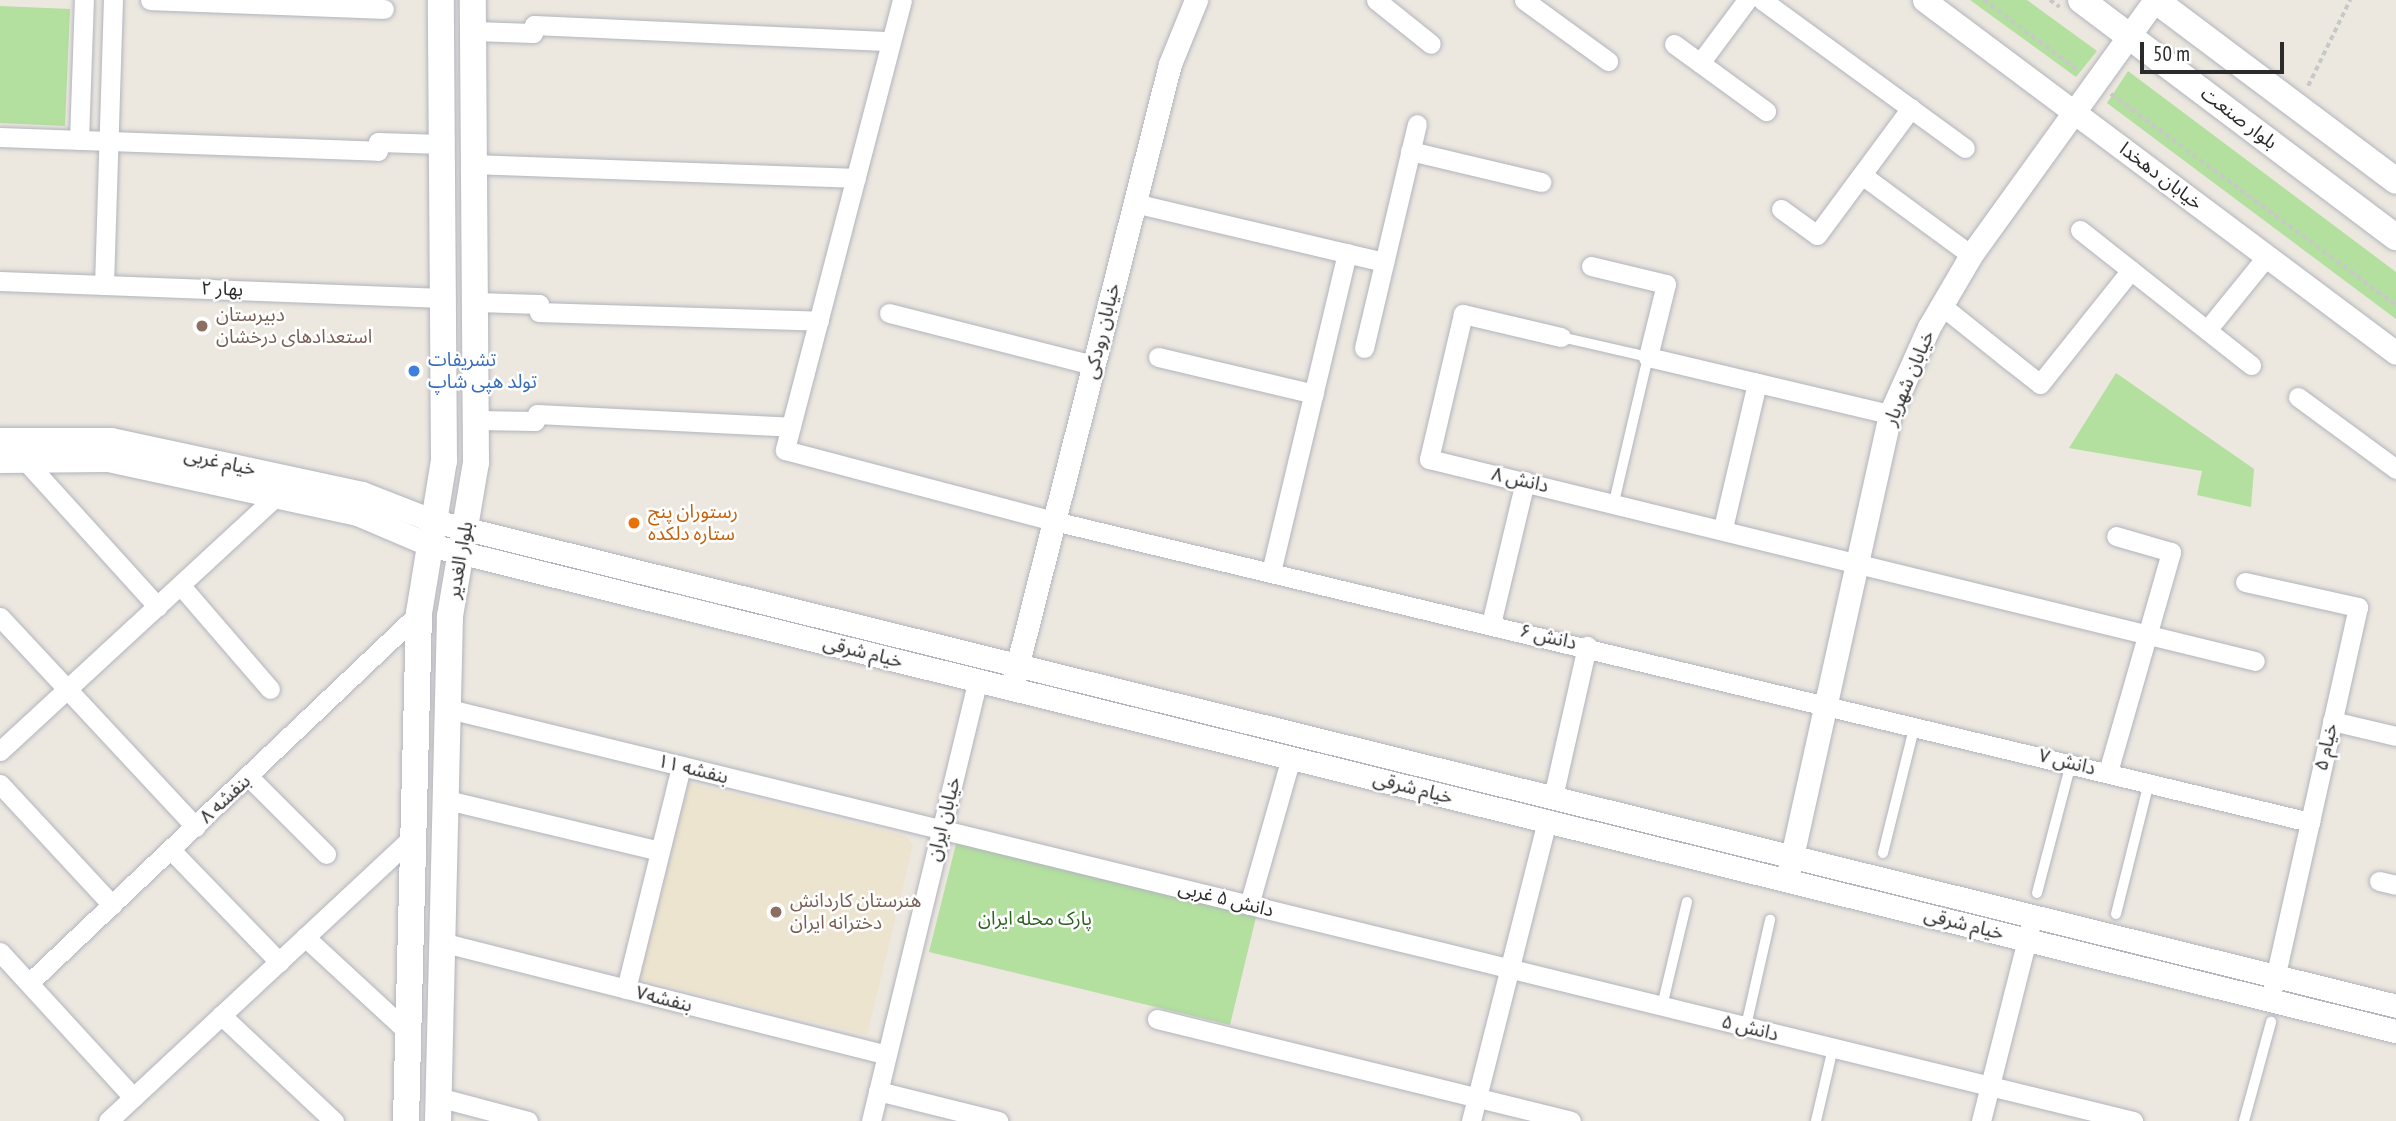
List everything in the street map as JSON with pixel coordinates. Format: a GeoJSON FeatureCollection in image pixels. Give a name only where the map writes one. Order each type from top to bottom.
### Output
{"type":"FeatureCollection","features":[{"type":"Feature","properties":{"kind":"main road","name":"بلوار الغدیر"},"geometry":{"type":"LineString","coordinates":[[406,1121],[411,838],[419,613],[444,461],[441,0]]}},
{"type":"Feature","properties":{"kind":"main road","name":"بلوار الغدیر"},"geometry":{"type":"LineString","coordinates":[[438,1109],[445,708],[476,420],[473,0]]}},
{"type":"Feature","properties":{"kind":"main road","name":"بلوار صنعت"},"geometry":{"type":"LineString","coordinates":[[2081,0],[2396,237]]}},
{"type":"Feature","properties":{"kind":"main road"},"geometry":{"type":"LineString","coordinates":[[2155,0],[2396,181]]}},
{"type":"Feature","properties":{"kind":"street"},"geometry":{"type":"LineString","coordinates":[[79,140],[84,0]]}},
{"type":"Feature","properties":{"kind":"street"},"geometry":{"type":"LineString","coordinates":[[104,285],[113,0]]}},
{"type":"Feature","properties":{"kind":"street"},"geometry":{"type":"LineString","coordinates":[[150,0],[384,9]]}},
{"type":"Feature","properties":{"kind":"street"},"geometry":{"type":"LineString","coordinates":[[476,420],[535,421],[537,414],[791,427],[902,0]]}},
{"type":"Feature","properties":{"kind":"street","name":"خیابان رودکی"},"geometry":{"type":"LineString","coordinates":[[1012,688],[1170,64],[1196,0]]}},
{"type":"Feature","properties":{"kind":"street"},"geometry":{"type":"LineString","coordinates":[[1376,0],[1431,44]]}},
{"type":"Feature","properties":{"kind":"street"},"geometry":{"type":"LineString","coordinates":[[1525,0],[1608,61]]}},
{"type":"Feature","properties":{"kind":"street"},"geometry":{"type":"LineString","coordinates":[[1700,63],[1747,0]]}},
{"type":"Feature","properties":{"kind":"street"},"geometry":{"type":"LineString","coordinates":[[1762,0],[1965,148]]}},
{"type":"Feature","properties":{"kind":"street","name":"خیابان دهخدا"},"geometry":{"type":"LineString","coordinates":[[1924,0],[2396,353]]}},
{"type":"Feature","properties":{"kind":"street","name":"خیابان شهریار"},"geometry":{"type":"LineString","coordinates":[[1787,880],[1854,559],[1891,414],[1942,306],[1972,256],[2155,0]]}},
{"type":"Feature","properties":{"kind":"street"},"geometry":{"type":"LineString","coordinates":[[473,30],[533,33],[534,25],[891,41]]}},
{"type":"Feature","properties":{"kind":"street"},"geometry":{"type":"LineString","coordinates":[[1674,44],[1766,111]]}},
{"type":"Feature","properties":{"kind":"street"},"geometry":{"type":"LineString","coordinates":[[1781,209],[1817,235],[1910,108]]}},
{"type":"Feature","properties":{"kind":"street"},"geometry":{"type":"LineString","coordinates":[[1364,348],[1417,124]]}},
{"type":"Feature","properties":{"kind":"street"},"geometry":{"type":"LineString","coordinates":[[0,136],[378,151],[378,142],[442,144]]}},
{"type":"Feature","properties":{"kind":"street"},"geometry":{"type":"LineString","coordinates":[[1410,152],[1541,182]]}},
{"type":"Feature","properties":{"kind":"street"},"geometry":{"type":"LineString","coordinates":[[474,164],[856,178]]}},
{"type":"Feature","properties":{"kind":"street"},"geometry":{"type":"LineString","coordinates":[[1862,175],[1972,256]]}},
{"type":"Feature","properties":{"kind":"street"},"geometry":{"type":"LineString","coordinates":[[1134,203],[1384,262]]}},
{"type":"Feature","properties":{"kind":"street"},"geometry":{"type":"LineString","coordinates":[[2080,230],[2251,365]]}},
{"type":"Feature","properties":{"kind":"street"},"geometry":{"type":"LineString","coordinates":[[1271,572],[1347,253]]}},
{"type":"Feature","properties":{"kind":"street"},"geometry":{"type":"LineString","coordinates":[[2207,331],[2267,256]]}},
{"type":"Feature","properties":{"kind":"street"},"geometry":{"type":"LineString","coordinates":[[1591,266],[1666,284],[1648,357],[1891,414]]}},
{"type":"Feature","properties":{"kind":"street"},"geometry":{"type":"LineString","coordinates":[[2040,384],[2131,271]]}},
{"type":"Feature","properties":{"kind":"street","name":"بهار ۲"},"geometry":{"type":"LineString","coordinates":[[0,281],[443,298]]}},
{"type":"Feature","properties":{"kind":"street"},"geometry":{"type":"LineString","coordinates":[[475,302],[539,304],[539,312],[819,321]]}},
{"type":"Feature","properties":{"kind":"street"},"geometry":{"type":"LineString","coordinates":[[1942,306],[2040,384]]}},
{"type":"Feature","properties":{"kind":"street"},"geometry":{"type":"LineString","coordinates":[[888,313],[1093,365]]}},
{"type":"Feature","properties":{"kind":"street","name":"دانش ۸"},"geometry":{"type":"LineString","coordinates":[[1561,337],[1463,314],[1429,459],[1854,559],[2255,661]]}},
{"type":"Feature","properties":{"kind":"street"},"geometry":{"type":"LineString","coordinates":[[2003,354],[2040,384]]}},
{"type":"Feature","properties":{"kind":"street"},"geometry":{"type":"LineString","coordinates":[[1158,357],[1314,394]]}},
{"type":"Feature","properties":{"kind":"street"},"geometry":{"type":"LineString","coordinates":[[1723,528],[1757,383]]}},
{"type":"Feature","properties":{"kind":"street"},"geometry":{"type":"LineString","coordinates":[[2298,397],[2396,469]]}},
{"type":"Feature","properties":{"kind":"street","name":"دانش ۶"},"geometry":{"type":"LineString","coordinates":[[791,427],[785,450],[1054,521],[1824,702]]}},
{"type":"Feature","properties":{"kind":"street","name":"خیام غربی"},"geometry":{"type":"LineString","coordinates":[[0,439],[68,446],[362,493],[432,533]]}},
{"type":"Feature","properties":{"kind":"street","name":"خیام غربی"},"geometry":{"type":"LineString","coordinates":[[11,459],[68,446],[432,533]]}},
{"type":"Feature","properties":{"kind":"street"},"geometry":{"type":"LineString","coordinates":[[11,459],[158,607]]}},
{"type":"Feature","properties":{"kind":"street"},"geometry":{"type":"LineString","coordinates":[[1491,624],[1525,481]]}},
{"type":"Feature","properties":{"kind":"street"},"geometry":{"type":"LineString","coordinates":[[0,751],[72,689],[276,496]]}},
{"type":"Feature","properties":{"kind":"street"},"geometry":{"type":"LineString","coordinates":[[432,533],[463,540]]}},
{"type":"Feature","properties":{"kind":"street"},"geometry":{"type":"LineString","coordinates":[[2108,772],[2171,552],[2116,536]]}},
{"type":"Feature","properties":{"kind":"street","name":"خیام شرقی"},"geometry":{"type":"LineString","coordinates":[[463,540],[1018,665],[1793,857],[2035,905],[2275,976],[2396,1006]]}},
{"type":"Feature","properties":{"kind":"street","name":"خیام شرقی"},"geometry":{"type":"LineString","coordinates":[[463,540],[978,680],[2027,940],[2271,1011],[2396,1031]]}},
{"type":"Feature","properties":{"kind":"street","name":"خیام ۵"},"geometry":{"type":"LineString","coordinates":[[2245,582],[2358,607],[2275,976],[2271,1011]]}},
{"type":"Feature","properties":{"kind":"street"},"geometry":{"type":"LineString","coordinates":[[181,586],[270,690]]}},
{"type":"Feature","properties":{"kind":"street","name":"بنفشه ۸"},"geometry":{"type":"LineString","coordinates":[[29,983],[419,613]]}},
{"type":"Feature","properties":{"kind":"street"},"geometry":{"type":"LineString","coordinates":[[0,617],[72,689],[196,827]]}},
{"type":"Feature","properties":{"kind":"street"},"geometry":{"type":"LineString","coordinates":[[1471,1121],[1548,820],[1587,646]]}},
{"type":"Feature","properties":{"kind":"street","name":"خیابان ایران"},"geometry":{"type":"LineString","coordinates":[[871,1121],[978,680]]}},
{"type":"Feature","properties":{"kind":"street","name":"دانش ۷"},"geometry":{"type":"LineString","coordinates":[[1824,702],[2310,822]]}},
{"type":"Feature","properties":{"kind":"street","name":"بنفشه ۱۱"},"geometry":{"type":"LineString","coordinates":[[445,708],[942,830]]}},
{"type":"Feature","properties":{"kind":"street"},"geometry":{"type":"LineString","coordinates":[[2332,721],[2396,736]]}},
{"type":"Feature","properties":{"kind":"street"},"geometry":{"type":"LineString","coordinates":[[1249,905],[1297,734]]}},
{"type":"Feature","properties":{"kind":"street"},"geometry":{"type":"LineString","coordinates":[[626,989],[681,766]]}},
{"type":"Feature","properties":{"kind":"street"},"geometry":{"type":"LineString","coordinates":[[249,777],[326,854]]}},
{"type":"Feature","properties":{"kind":"street"},"geometry":{"type":"LineString","coordinates":[[0,784],[112,905]]}},
{"type":"Feature","properties":{"kind":"street"},"geometry":{"type":"LineString","coordinates":[[443,799],[660,851]]}},
{"type":"Feature","properties":{"kind":"street","name":"دانش ۵ غربی"},"geometry":{"type":"LineString","coordinates":[[942,830],[1510,969]]}},
{"type":"Feature","properties":{"kind":"street"},"geometry":{"type":"LineString","coordinates":[[108,1121],[411,838]]}},
{"type":"Feature","properties":{"kind":"street"},"geometry":{"type":"LineString","coordinates":[[171,850],[279,962]]}},
{"type":"Feature","properties":{"kind":"street"},"geometry":{"type":"LineString","coordinates":[[1981,1121],[2035,905]]}},
{"type":"Feature","properties":{"kind":"street"},"geometry":{"type":"LineString","coordinates":[[306,937],[408,1032]]}},
{"type":"Feature","properties":{"kind":"street","name":"بنفشه۷"},"geometry":{"type":"LineString","coordinates":[[441,942],[886,1055]]}},
{"type":"Feature","properties":{"kind":"street"},"geometry":{"type":"LineString","coordinates":[[0,952],[133,1097]]}},
{"type":"Feature","properties":{"kind":"street","name":"دانش ۵"},"geometry":{"type":"LineString","coordinates":[[1510,969],[2133,1121]]}},
{"type":"Feature","properties":{"kind":"street"},"geometry":{"type":"LineString","coordinates":[[221,1015],[334,1121]]}},
{"type":"Feature","properties":{"kind":"street"},"geometry":{"type":"LineString","coordinates":[[1157,1019],[1572,1121]]}},
{"type":"Feature","properties":{"kind":"street"},"geometry":{"type":"LineString","coordinates":[[878,1091],[998,1121]]}},
{"type":"Feature","properties":{"kind":"street"},"geometry":{"type":"LineString","coordinates":[[438,1109],[528,1121]]}},
{"type":"Feature","properties":{"kind":"lane"},"geometry":{"type":"LineString","coordinates":[[1561,337],[1648,357],[1614,502]]}},
{"type":"Feature","properties":{"kind":"lane"},"geometry":{"type":"LineString","coordinates":[[1883,853],[1915,724]]}},
{"type":"Feature","properties":{"kind":"lane"},"geometry":{"type":"LineString","coordinates":[[2035,905],[2071,763]]}},
{"type":"Feature","properties":{"kind":"lane"},"geometry":{"type":"LineString","coordinates":[[2116,914],[2150,782]]}},
{"type":"Feature","properties":{"kind":"lane"},"geometry":{"type":"LineString","coordinates":[[1662,1006],[1687,902]]}},
{"type":"Feature","properties":{"kind":"lane"},"geometry":{"type":"LineString","coordinates":[[1746,1026],[1770,920]]}},
{"type":"Feature","properties":{"kind":"lane"},"geometry":{"type":"LineString","coordinates":[[2244,1121],[2271,1011]]}},
{"type":"Feature","properties":{"kind":"lane"},"geometry":{"type":"LineString","coordinates":[[1816,1121],[1833,1048]]}},
{"type":"Feature","properties":{"kind":"path"},"geometry":{"type":"LineString","coordinates":[[1984,0],[2396,305]]}},
{"type":"Feature","properties":{"kind":"path"},"geometry":{"type":"LineString","coordinates":[[2298,107],[2350,0]]}},
{"type":"Feature","properties":{"kind":"shaded area","name":"هنرستان کاردانش دخترانه ایران"},"geometry":{"type":"Polygon","coordinates":[[[688,783],[906,836],[913,845],[867,1035],[639,979],[688,783]]]}},
{"type":"Feature","properties":{"kind":"green space"},"geometry":{"type":"Polygon","coordinates":[[[1970,0],[2027,0],[2097,51],[2076,77],[1970,0]]]}},
{"type":"Feature","properties":{"kind":"green space"},"geometry":{"type":"Polygon","coordinates":[[[0,6],[70,9],[65,126],[0,123],[0,6]]]}},
{"type":"Feature","properties":{"kind":"green space"},"geometry":{"type":"Polygon","coordinates":[[[2128,71],[2396,272],[2396,319],[2107,103],[2128,71]]]}},
{"type":"Feature","properties":{"kind":"green space"},"geometry":{"type":"Polygon","coordinates":[[[2116,373],[2254,469],[2251,507],[2197,495],[2202,471],[2069,448],[2116,373]]]}},
{"type":"Feature","properties":{"kind":"green space","name":"پارک محله ایران"},"geometry":{"type":"Polygon","coordinates":[[[957,840],[1257,913],[1230,1025],[929,952],[957,840]]]}},
{"type":"Feature","properties":{"kind":"place","name":"دبیرستان استعدادهای درخشان"},"geometry":{"type":"Point","coordinates":[202,326]}},
{"type":"Feature","properties":{"kind":"place","name":"تشریفات تولد هپی شاپ"},"geometry":{"type":"Point","coordinates":[414,371]}},
{"type":"Feature","properties":{"kind":"place","name":"رستوران پنج ستاره دلکده"},"geometry":{"type":"Point","coordinates":[634,523]}},
{"type":"Feature","properties":{"kind":"place","name":"هنرستان کاردانش دخترانه ایران"},"geometry":{"type":"Point","coordinates":[776,912]}}]}
